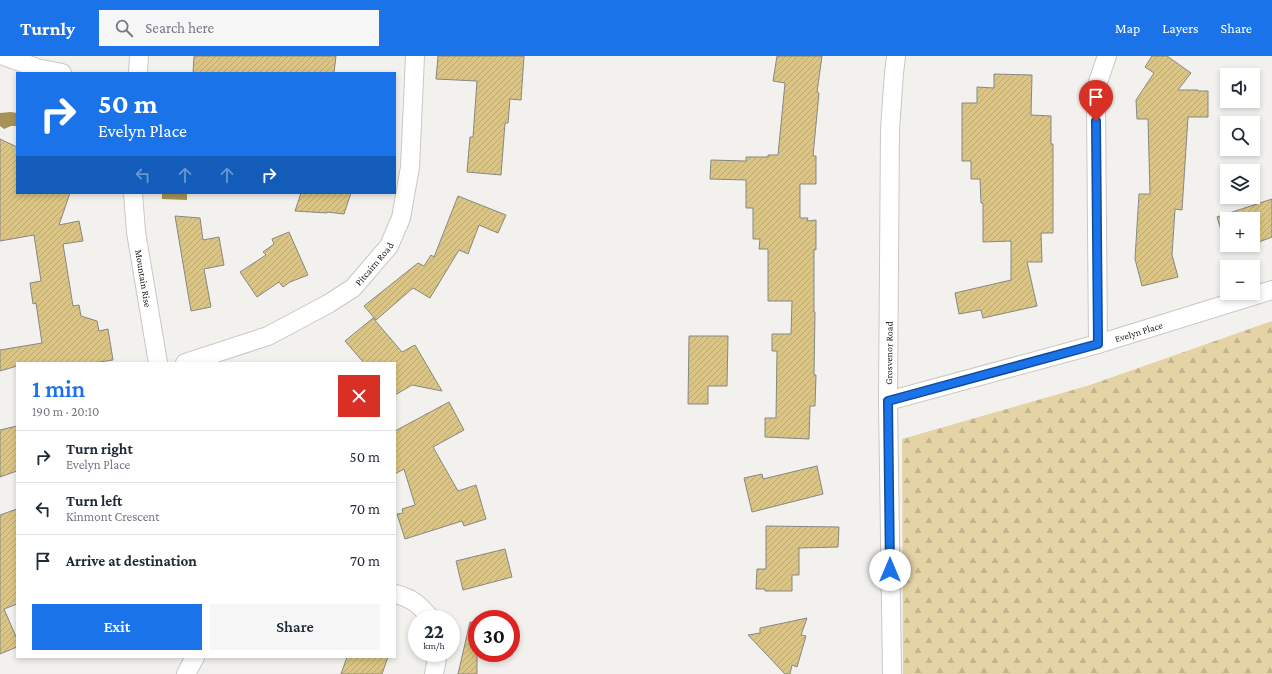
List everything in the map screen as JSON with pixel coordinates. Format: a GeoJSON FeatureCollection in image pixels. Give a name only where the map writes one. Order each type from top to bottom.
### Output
{"type":"FeatureCollection","features":[{"type":"Feature","properties":{"kind":"street"},"geometry":{"type":"LineString","coordinates":[[4,56],[37,68],[57,72]]}},
{"type":"Feature","properties":{"kind":"street"},"geometry":{"type":"LineString","coordinates":[[138,72],[139,56]]}},
{"type":"Feature","properties":{"kind":"street","name":"Pitcairn Road"},"geometry":{"type":"LineString","coordinates":[[188,362],[268,336],[328,304],[353,288],[389,246],[401,218],[410,167],[415,56]]}},
{"type":"Feature","properties":{"kind":"street","name":"Grosvenor Road"},"geometry":{"type":"LineString","coordinates":[[892,674],[888,401],[890,129],[896,56]]}},
{"type":"Feature","properties":{"kind":"street"},"geometry":{"type":"LineString","coordinates":[[1098,344],[1096,106],[1098,82],[1107,56]]}},
{"type":"Feature","properties":{"kind":"street","name":"Mountain Rise"},"geometry":{"type":"LineString","coordinates":[[133,194],[136,232],[158,362]]}},
{"type":"Feature","properties":{"kind":"street","name":"Evelyn Place"},"geometry":{"type":"LineString","coordinates":[[888,401],[1098,344],[1272,290]]}},
{"type":"Feature","properties":{"kind":"street"},"geometry":{"type":"LineString","coordinates":[[396,594],[406,596],[418,604],[423,610]]}},
{"type":"Feature","properties":{"kind":"street"},"geometry":{"type":"LineString","coordinates":[[186,674],[194,658]]}},
{"type":"Feature","properties":{"kind":"street"},"geometry":{"type":"LineString","coordinates":[[434,674],[436,662]]}},
{"type":"Feature","properties":{"kind":"green space"},"geometry":{"type":"Polygon","coordinates":[[[1272,321],[1272,674],[903,674],[902,439],[1090,385],[1272,321]]]}},
{"type":"Feature","properties":{"kind":"shaded area"},"geometry":{"type":"Polygon","coordinates":[[[0,113],[16,113],[16,126],[11,126],[4,129],[0,126],[0,113]]]}},
{"type":"Feature","properties":{"kind":"shaded area"},"geometry":{"type":"Polygon","coordinates":[[[162,194],[187,194],[187,200],[162,199],[162,194]]]}},
{"type":"Feature","properties":{"kind":"building"},"geometry":{"type":"Polygon","coordinates":[[[194,56],[336,56],[334,72],[193,72],[194,56]]]}},
{"type":"Feature","properties":{"kind":"building"},"geometry":{"type":"Polygon","coordinates":[[[438,56],[524,56],[521,100],[510,99],[508,123],[505,123],[501,175],[467,172],[470,137],[473,137],[477,81],[436,79],[438,56]]]}},
{"type":"Feature","properties":{"kind":"building"},"geometry":{"type":"Polygon","coordinates":[[[777,56],[822,56],[817,92],[819,93],[813,156],[816,156],[816,184],[800,184],[800,218],[808,218],[807,221],[816,220],[816,250],[814,249],[814,375],[816,375],[815,406],[810,406],[809,439],[765,437],[765,418],[776,418],[777,351],[772,351],[772,334],[791,334],[792,301],[768,301],[768,249],[759,249],[760,239],[753,239],[753,208],[746,208],[746,180],[710,179],[711,160],[746,161],[746,157],[768,157],[768,155],[778,155],[785,83],[773,81],[777,56]]]}},
{"type":"Feature","properties":{"kind":"building"},"geometry":{"type":"Polygon","coordinates":[[[1152,56],[1167,56],[1191,73],[1178,90],[1208,91],[1208,117],[1188,117],[1182,210],[1175,209],[1172,255],[1178,277],[1142,286],[1135,259],[1139,194],[1150,194],[1148,119],[1137,119],[1136,100],[1154,73],[1145,67],[1152,56]]]}},
{"type":"Feature","properties":{"kind":"building"},"geometry":{"type":"Polygon","coordinates":[[[994,74],[1032,75],[1031,115],[1051,116],[1051,144],[1053,144],[1053,233],[1041,233],[1042,262],[1027,262],[1037,306],[983,318],[981,310],[959,314],[955,293],[1011,280],[1011,241],[983,242],[983,203],[981,203],[980,179],[971,179],[971,161],[962,161],[962,103],[977,103],[977,87],[994,88],[994,74]]]}},
{"type":"Feature","properties":{"kind":"building"},"geometry":{"type":"Polygon","coordinates":[[[0,139],[16,147],[16,194],[70,194],[59,225],[79,221],[83,241],[63,244],[73,306],[79,305],[81,316],[97,321],[99,331],[108,329],[113,360],[100,362],[16,362],[16,366],[0,371],[0,350],[42,343],[36,303],[33,304],[30,283],[41,281],[34,235],[0,241],[0,139]]]}},
{"type":"Feature","properties":{"kind":"building"},"geometry":{"type":"Polygon","coordinates":[[[301,194],[351,194],[344,214],[295,211],[301,194]]]}},
{"type":"Feature","properties":{"kind":"building"},"geometry":{"type":"Polygon","coordinates":[[[458,196],[506,215],[498,233],[479,225],[468,254],[459,250],[430,298],[413,288],[376,320],[364,306],[418,263],[424,266],[431,255],[434,257],[458,196]]]}},
{"type":"Feature","properties":{"kind":"building"},"geometry":{"type":"Polygon","coordinates":[[[1272,199],[1272,237],[1260,242],[1260,212],[1232,212],[1272,199]]]}},
{"type":"Feature","properties":{"kind":"building"},"geometry":{"type":"Polygon","coordinates":[[[175,216],[200,218],[203,240],[219,237],[224,265],[204,269],[211,307],[191,311],[175,216]]]}},
{"type":"Feature","properties":{"kind":"building"},"geometry":{"type":"Polygon","coordinates":[[[1220,216],[1220,227],[1217,217],[1220,216]]]}},
{"type":"Feature","properties":{"kind":"building"},"geometry":{"type":"Polygon","coordinates":[[[289,232],[308,275],[290,282],[283,287],[279,282],[257,297],[240,272],[266,255],[263,252],[274,244],[272,239],[289,232]]]}},
{"type":"Feature","properties":{"kind":"building"},"geometry":{"type":"Polygon","coordinates":[[[373,318],[402,352],[415,345],[442,391],[412,385],[396,394],[396,362],[363,362],[345,341],[373,318]]]}},
{"type":"Feature","properties":{"kind":"building"},"geometry":{"type":"Polygon","coordinates":[[[689,336],[728,336],[727,386],[708,386],[708,404],[688,404],[689,336]]]}},
{"type":"Feature","properties":{"kind":"building"},"geometry":{"type":"Polygon","coordinates":[[[449,402],[464,430],[433,447],[458,491],[476,485],[486,519],[464,526],[462,521],[405,539],[397,514],[403,513],[402,509],[415,505],[404,469],[396,473],[396,430],[449,402]]]}},
{"type":"Feature","properties":{"kind":"building"},"geometry":{"type":"Polygon","coordinates":[[[16,426],[16,471],[0,477],[0,430],[16,426]]]}},
{"type":"Feature","properties":{"kind":"building"},"geometry":{"type":"Polygon","coordinates":[[[817,466],[823,494],[752,512],[744,478],[762,474],[763,479],[817,466]]]}},
{"type":"Feature","properties":{"kind":"building"},"geometry":{"type":"Polygon","coordinates":[[[16,509],[16,604],[4,609],[16,637],[16,647],[0,654],[0,515],[16,509]]]}},
{"type":"Feature","properties":{"kind":"building"},"geometry":{"type":"Polygon","coordinates":[[[766,526],[839,527],[838,547],[799,548],[799,575],[792,575],[792,591],[765,591],[765,589],[756,589],[757,569],[766,569],[766,526]]]}},
{"type":"Feature","properties":{"kind":"building"},"geometry":{"type":"Polygon","coordinates":[[[505,549],[512,577],[463,590],[456,561],[505,549]]]}},
{"type":"Feature","properties":{"kind":"building"},"geometry":{"type":"Polygon","coordinates":[[[807,618],[801,635],[806,636],[797,667],[792,665],[790,674],[785,674],[748,635],[760,633],[760,628],[807,618]]]}},
{"type":"Feature","properties":{"kind":"building"},"geometry":{"type":"Polygon","coordinates":[[[468,631],[468,662],[477,662],[477,674],[458,674],[468,631]]]}},
{"type":"Feature","properties":{"kind":"building"},"geometry":{"type":"Polygon","coordinates":[[[347,658],[388,658],[382,674],[341,674],[347,658]]]}},
{"type":"Feature","properties":{"kind":"route"},"geometry":{"type":"LineString","coordinates":[[890,570],[888,401],[1098,344],[1096,121]]}}]}
